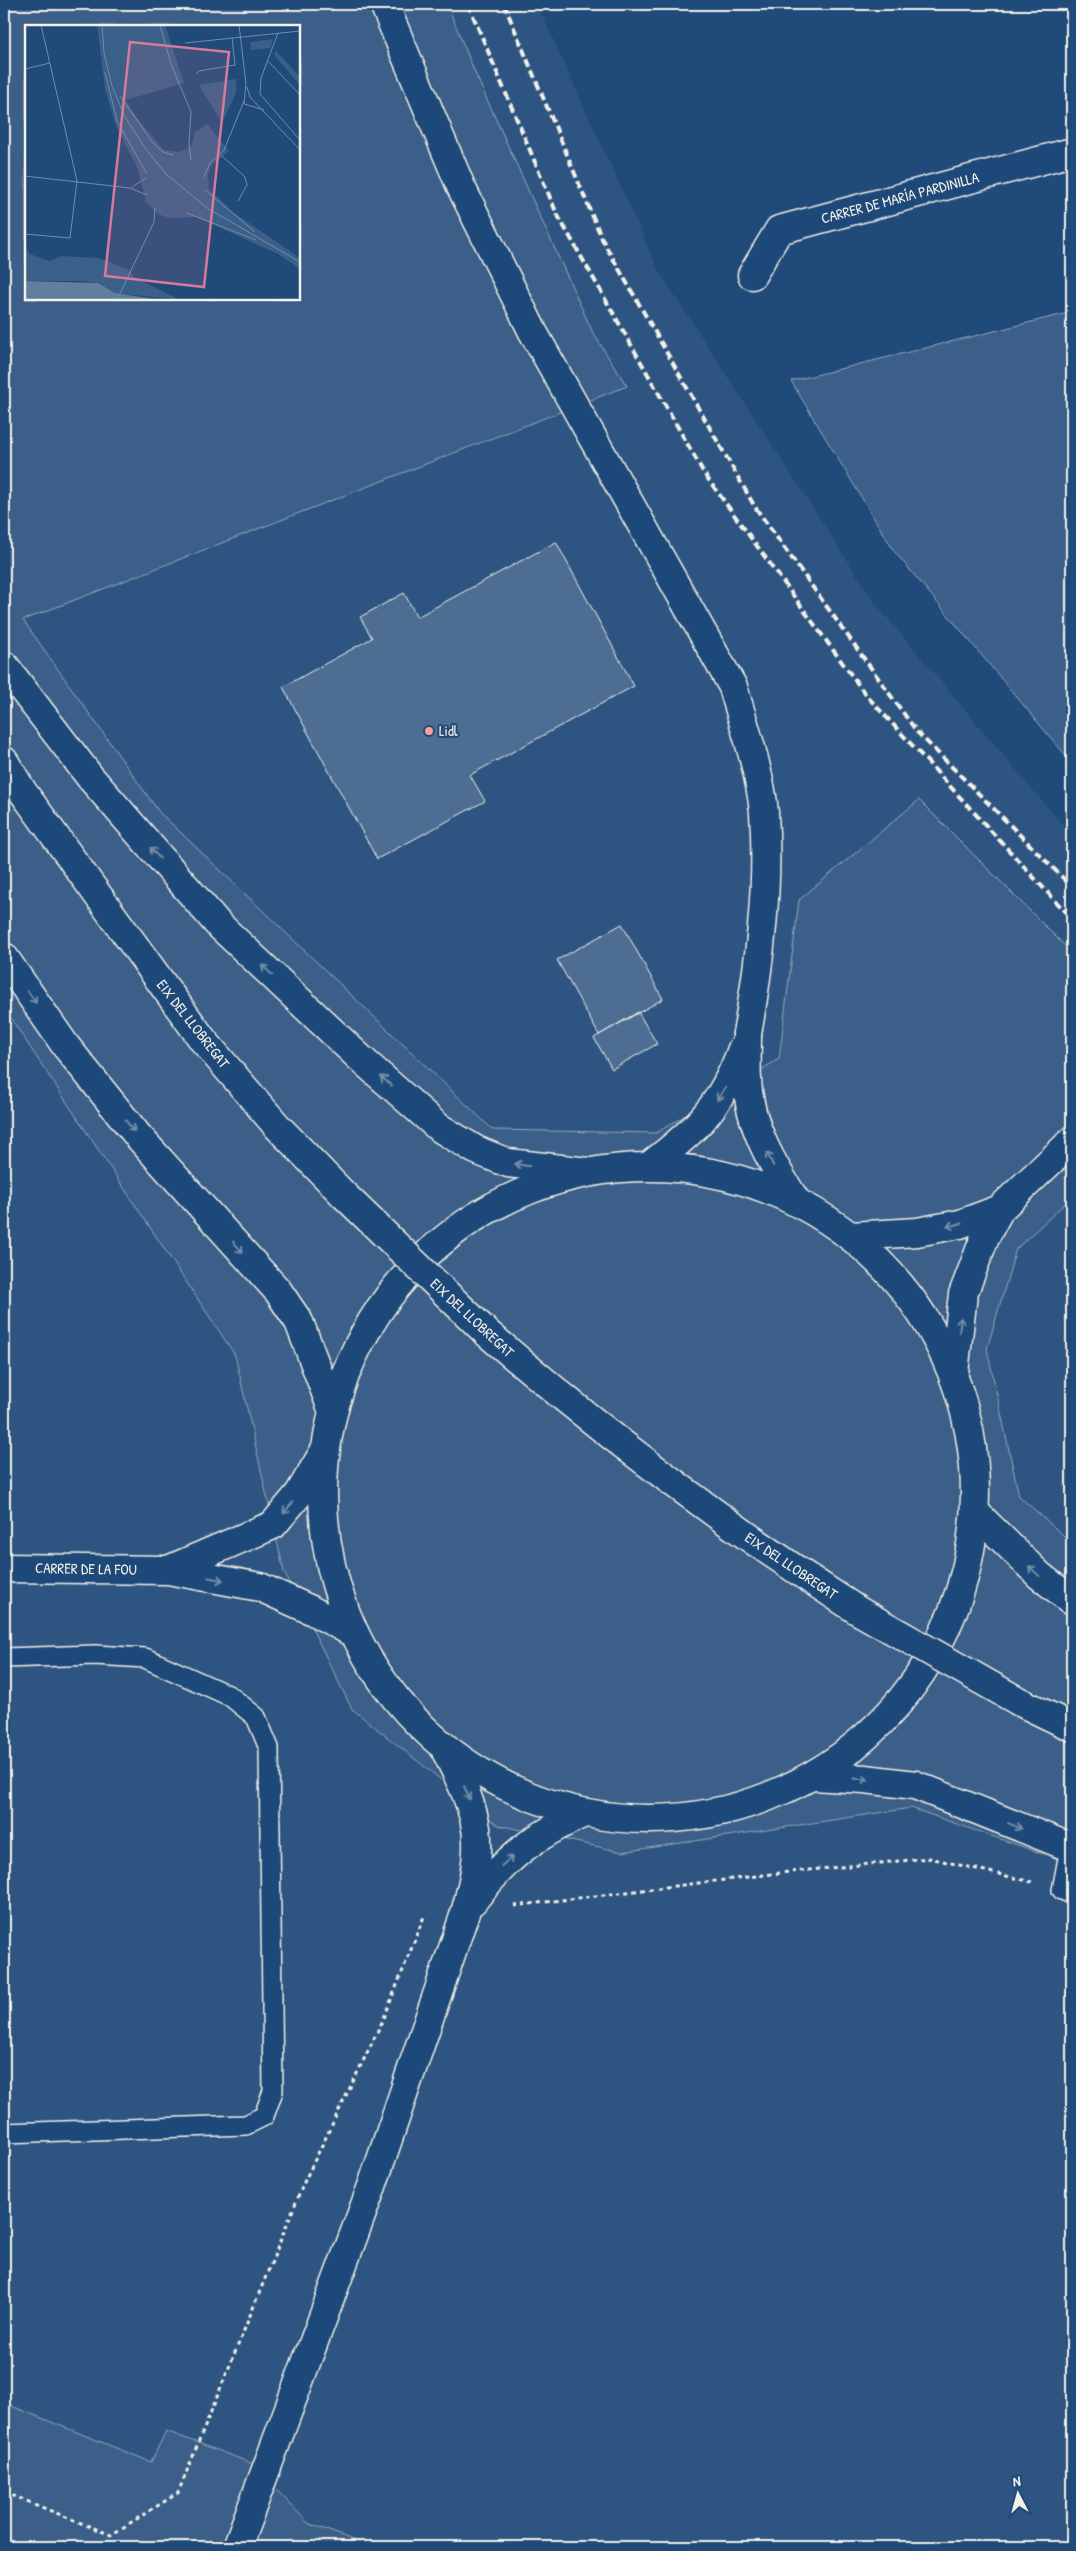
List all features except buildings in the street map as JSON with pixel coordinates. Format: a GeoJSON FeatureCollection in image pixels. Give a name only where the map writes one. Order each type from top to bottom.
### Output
{"type":"FeatureCollection","features":[{"type":"Feature","properties":{"kind":"main road"},"geometry":{"type":"LineString","coordinates":[[384,4],[461,187],[533,332],[733,687],[750,748],[764,812],[765,876],[760,963],[747,1034],[732,1077],[705,1119],[686,1139],[649,1166]]}},
{"type":"Feature","properties":{"kind":"main road","name":"CARRER DE MARÍA PARDINILLA"},"geometry":{"type":"LineString","coordinates":[[752,275],[780,230],[1072,152]]}},
{"type":"Feature","properties":{"kind":"main road"},"geometry":{"type":"LineString","coordinates":[[4,665],[90,777],[218,924],[360,1058],[438,1128],[476,1150],[508,1163],[588,1172]]}},
{"type":"Feature","properties":{"kind":"main road","name":"EIX DEL LLOBREGAT"},"geometry":{"type":"LineString","coordinates":[[4,761],[28,800],[203,1040],[277,1126],[394,1245],[486,1332],[588,1419],[693,1499],[774,1557],[857,1610],[1020,1702],[1072,1727]]}},
{"type":"Feature","properties":{"kind":"main road"},"geometry":{"type":"LineString","coordinates":[[4,957],[65,1046],[138,1136],[278,1291],[299,1322],[332,1409]]}},
{"type":"Feature","properties":{"kind":"main road"},"geometry":{"type":"LineString","coordinates":[[747,1034],[746,1082],[758,1131],[772,1163],[796,1201]]}},
{"type":"Feature","properties":{"kind":"main road"},"geometry":{"type":"LineString","coordinates":[[954,1373],[963,1294],[985,1237],[1000,1210],[1072,1141]]}},
{"type":"Feature","properties":{"kind":"main road"},"geometry":{"type":"LineString","coordinates":[[649,1166],[699,1170],[740,1180],[796,1201],[851,1236],[893,1275],[928,1322],[954,1373],[973,1442],[976,1513],[970,1559],[957,1603],[934,1653],[914,1684],[885,1719],[850,1750],[812,1776],[770,1797],[706,1814],[678,1818],[631,1819],[584,1814],[535,1799],[489,1778],[446,1750],[409,1716],[378,1677],[352,1633],[338,1599],[329,1563],[323,1526],[321,1489],[324,1452],[332,1409],[364,1333],[400,1280],[454,1230],[518,1194],[588,1172],[649,1166]]}},
{"type":"Feature","properties":{"kind":"main road"},"geometry":{"type":"LineString","coordinates":[[851,1236],[917,1232],[960,1224],[1000,1210]]}},
{"type":"Feature","properties":{"kind":"main road","name":"CARRER DE LA FOU"},"geometry":{"type":"LineString","coordinates":[[168,1570],[273,1525],[300,1494],[324,1452]]}},
{"type":"Feature","properties":{"kind":"main road"},"geometry":{"type":"LineString","coordinates":[[976,1513],[1039,1575],[1072,1601]]}},
{"type":"Feature","properties":{"kind":"main road","name":"CARRER DE LA FOU"},"geometry":{"type":"LineString","coordinates":[[4,1568],[168,1570],[260,1587],[311,1610],[352,1633]]}},
{"type":"Feature","properties":{"kind":"main road"},"geometry":{"type":"LineString","coordinates":[[238,2547],[371,2189],[465,1912],[476,1872],[478,1842],[474,1809],[446,1750]]}},
{"type":"Feature","properties":{"kind":"main road"},"geometry":{"type":"LineString","coordinates":[[812,1776],[865,1779],[914,1785],[1071,1848]]}},
{"type":"Feature","properties":{"kind":"main road"},"geometry":{"type":"LineString","coordinates":[[465,1912],[498,1869],[524,1846],[551,1829],[584,1814]]}},
{"type":"Feature","properties":{"kind":"lane"},"geometry":{"type":"LineString","coordinates":[[4,1658],[95,1655],[145,1658],[230,1696],[256,1718],[269,1748],[273,2091],[264,2116],[246,2125],[4,2133]]}},
{"type":"Feature","properties":{"kind":"lane"},"geometry":{"type":"LineString","coordinates":[[1067,1892],[1071,1848]]}},
{"type":"Feature","properties":{"kind":"path"},"geometry":{"type":"LineString","coordinates":[[465,1912],[780,1873],[930,1858],[1067,1892]]}},
{"type":"Feature","properties":{"kind":"path"},"geometry":{"type":"LineString","coordinates":[[4,2494],[14,2496],[111,2535],[178,2493],[305,2180],[384,2018],[427,1909]]}},
{"type":"Feature","properties":{"kind":"shaded area"},"geometry":{"type":"Polygon","coordinates":[[[4,4],[447,4],[475,73],[593,333],[627,386],[23,620],[159,812],[493,1130],[656,1133],[779,1059],[799,900],[919,800],[1072,953],[1072,1197],[1016,1249],[987,1349],[1019,1496],[1072,1543],[1072,1864],[911,1808],[622,1852],[498,1825],[352,1709],[284,1572],[235,1355],[4,1008],[4,4]]]}},
{"type":"Feature","properties":{"kind":"shaded area"},"geometry":{"type":"Polygon","coordinates":[[[447,4],[537,4],[660,273],[875,603],[1072,836],[1072,953],[919,800],[782,1023],[779,1059],[656,1133],[493,1130],[159,812],[23,620],[627,386],[593,333],[475,73],[447,4]]]}},
{"type":"Feature","properties":{"kind":"shaded area"},"geometry":{"type":"Polygon","coordinates":[[[1072,312],[1072,763],[894,551],[791,381],[1072,312]]]}},
{"type":"Feature","properties":{"kind":"shaded area"},"geometry":{"type":"Polygon","coordinates":[[[4,1008],[235,1355],[284,1572],[352,1710],[498,1825],[621,1852],[911,1808],[1072,1864],[1072,2547],[371,2547],[308,2523],[251,2463],[166,2431],[152,2462],[4,2403],[4,1008]]]}},
{"type":"Feature","properties":{"kind":"shaded area"},"geometry":{"type":"Polygon","coordinates":[[[1072,1197],[1072,1543],[1019,1496],[987,1349],[1016,1249],[1072,1197]]]}},
{"type":"Feature","properties":{"kind":"shaded area"},"geometry":{"type":"Polygon","coordinates":[[[4,2403],[151,2462],[166,2431],[251,2463],[308,2523],[371,2547],[4,2547],[4,2403]]]}},
{"type":"Feature","properties":{"kind":"railway"},"geometry":{"type":"LineString","coordinates":[[468,4],[557,214],[705,475],[866,695],[1072,919]]}},
{"type":"Feature","properties":{"kind":"railway"},"geometry":{"type":"LineString","coordinates":[[504,4],[603,241],[755,507],[917,732],[1072,887]]}},
{"type":"Feature","properties":{"kind":"place","name":"Lidl"},"geometry":{"type":"Point","coordinates":[429,731]}}]}
